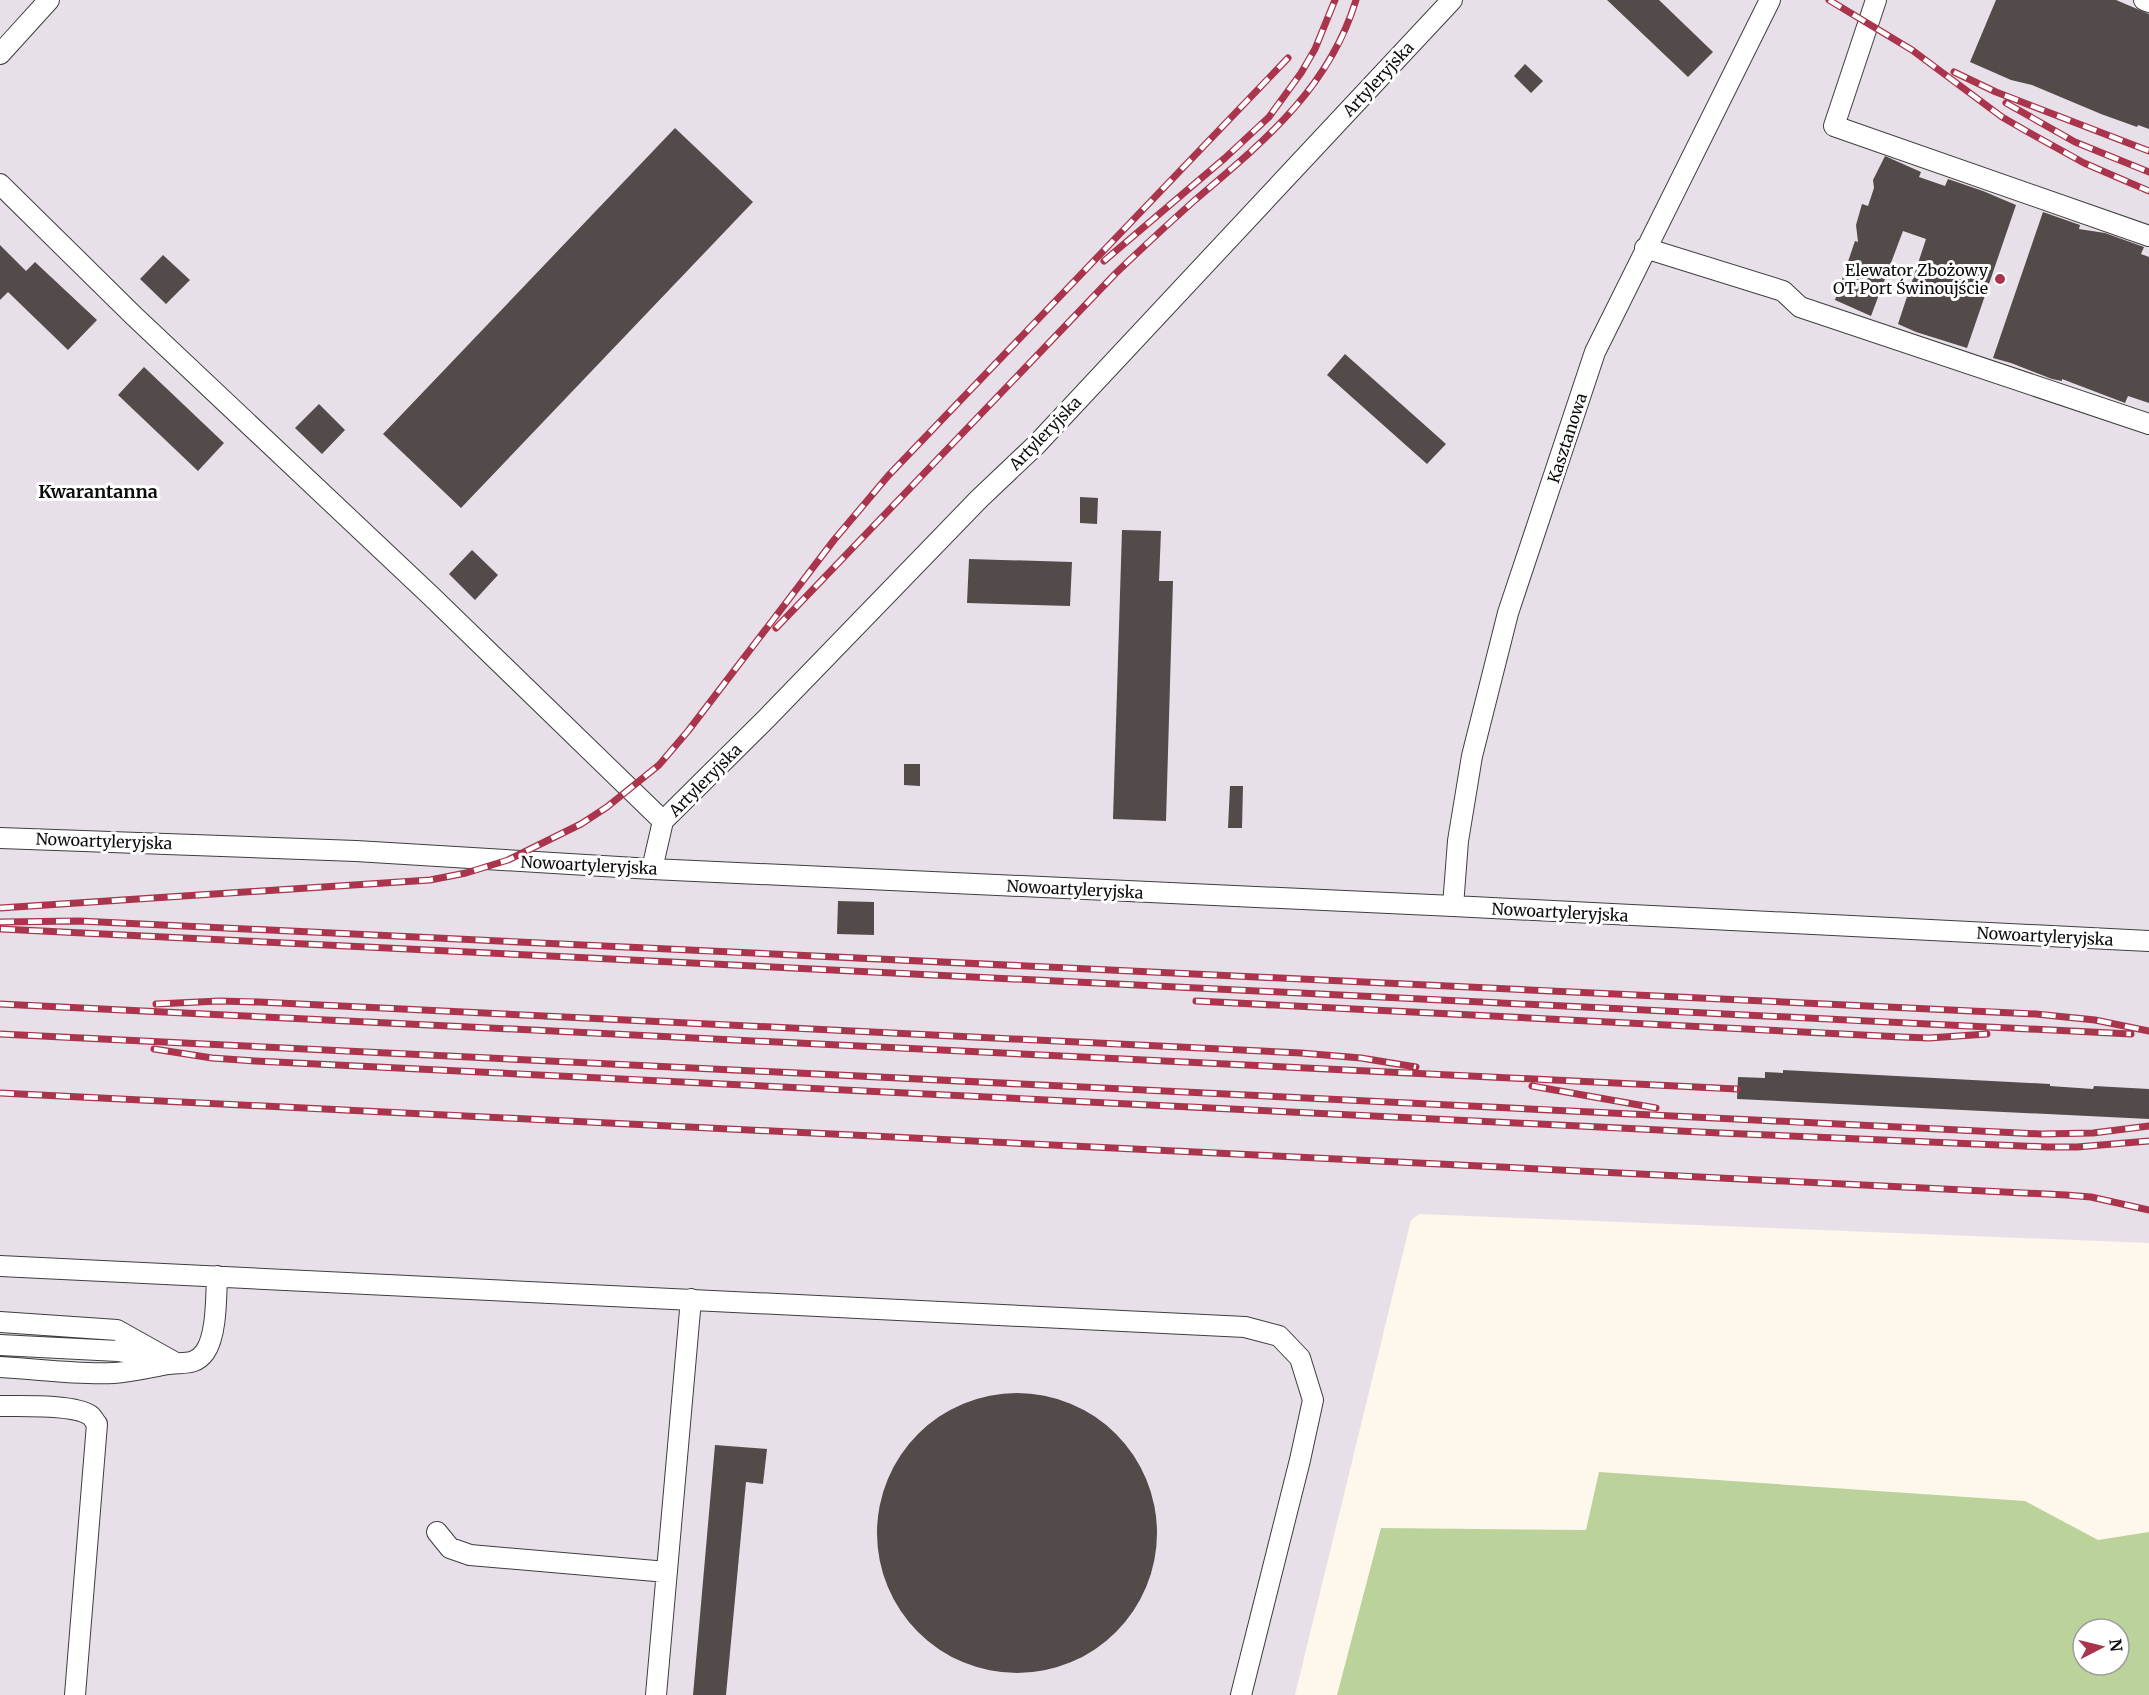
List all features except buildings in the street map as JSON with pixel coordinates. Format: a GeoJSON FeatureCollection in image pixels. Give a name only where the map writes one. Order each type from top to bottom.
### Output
{"type":"FeatureCollection","features":[{"type":"Feature","properties":{"kind":"lane"},"geometry":{"type":"LineString","coordinates":[[0,54],[50,0]]}},
{"type":"Feature","properties":{"kind":"lane","name":"Artyleryjska"},"geometry":{"type":"LineString","coordinates":[[652,869],[663,821],[775,710],[979,499],[1037,444],[1452,0]]}},
{"type":"Feature","properties":{"kind":"lane","name":"Kasztanowa"},"geometry":{"type":"LineString","coordinates":[[1453,906],[1458,841],[1472,756],[1508,613],[1595,352],[1770,0]]}},
{"type":"Feature","properties":{"kind":"lane"},"geometry":{"type":"LineString","coordinates":[[1876,0],[1834,126],[2149,236]]}},
{"type":"Feature","properties":{"kind":"lane"},"geometry":{"type":"LineString","coordinates":[[2144,0],[2149,2]]}},
{"type":"Feature","properties":{"kind":"lane"},"geometry":{"type":"LineString","coordinates":[[0,184],[143,324],[431,596],[663,821]]}},
{"type":"Feature","properties":{"kind":"lane"},"geometry":{"type":"LineString","coordinates":[[1645,249],[1783,291],[1800,307],[2149,424]]}},
{"type":"Feature","properties":{"kind":"lane","name":"Nowoartyleryjska"},"geometry":{"type":"LineString","coordinates":[[0,838],[356,851],[652,869],[2149,941]]}},
{"type":"Feature","properties":{"kind":"lane"},"geometry":{"type":"LineString","coordinates":[[0,1266],[1245,1327],[1279,1336],[1300,1358],[1313,1400],[1241,1695]]}},
{"type":"Feature","properties":{"kind":"lane"},"geometry":{"type":"LineString","coordinates":[[0,1345],[118,1351],[190,1364],[207,1350],[215,1316],[217,1276]]}},
{"type":"Feature","properties":{"kind":"lane"},"geometry":{"type":"LineString","coordinates":[[656,1695],[691,1299]]}},
{"type":"Feature","properties":{"kind":"lane"},"geometry":{"type":"LineString","coordinates":[[0,1322],[117,1330],[176,1363]]}},
{"type":"Feature","properties":{"kind":"lane"},"geometry":{"type":"LineString","coordinates":[[0,1367],[115,1373],[176,1363]]}},
{"type":"Feature","properties":{"kind":"lane"},"geometry":{"type":"LineString","coordinates":[[0,1406],[66,1408],[84,1412],[97,1424],[75,1695]]}},
{"type":"Feature","properties":{"kind":"lane"},"geometry":{"type":"LineString","coordinates":[[437,1532],[450,1548],[460,1553],[667,1572]]}},
{"type":"Feature","properties":{"kind":"shaded area"},"geometry":{"type":"Polygon","coordinates":[[[0,0],[2149,0],[2149,1243],[1419,1214],[1411,1220],[1295,1695],[0,1695],[0,0]]]}},
{"type":"Feature","properties":{"kind":"green space"},"geometry":{"type":"Polygon","coordinates":[[[1599,1472],[2025,1501],[2098,1540],[2149,1532],[2149,1695],[1337,1695],[1381,1528],[1586,1530],[1599,1472]]]}},
{"type":"Feature","properties":{"kind":"railway"},"geometry":{"type":"LineString","coordinates":[[1104,261],[1225,158],[1269,117],[1301,73],[1315,49],[1335,0]]}},
{"type":"Feature","properties":{"kind":"railway"},"geometry":{"type":"LineString","coordinates":[[776,628],[1115,274],[1269,135],[1291,112],[1329,61],[1344,32],[1356,0]]}},
{"type":"Feature","properties":{"kind":"railway"},"geometry":{"type":"LineString","coordinates":[[1829,0],[1912,50],[2002,117],[2084,163],[2149,191]]}},
{"type":"Feature","properties":{"kind":"railway"},"geometry":{"type":"LineString","coordinates":[[0,908],[430,880],[466,873],[508,860],[581,824],[607,807],[659,765],[688,731],[834,540],[888,476],[1288,58]]}},
{"type":"Feature","properties":{"kind":"railway"},"geometry":{"type":"LineString","coordinates":[[1954,72],[1996,92],[2149,151]]}},
{"type":"Feature","properties":{"kind":"railway"},"geometry":{"type":"LineString","coordinates":[[2006,103],[2075,142],[2149,172]]}},
{"type":"Feature","properties":{"kind":"railway"},"geometry":{"type":"LineString","coordinates":[[0,922],[79,921],[2036,1014],[2095,1020],[2149,1031]]}},
{"type":"Feature","properties":{"kind":"railway"},"geometry":{"type":"LineString","coordinates":[[1,929],[2131,1034]]}},
{"type":"Feature","properties":{"kind":"railway"},"geometry":{"type":"LineString","coordinates":[[1196,1001],[1902,1037],[1929,1038],[1987,1034]]}},
{"type":"Feature","properties":{"kind":"railway"},"geometry":{"type":"LineString","coordinates":[[156,1004],[259,1002],[1301,1053],[1361,1058],[1416,1067]]}},
{"type":"Feature","properties":{"kind":"railway"},"geometry":{"type":"LineString","coordinates":[[0,1004],[1737,1089]]}},
{"type":"Feature","properties":{"kind":"railway"},"geometry":{"type":"LineString","coordinates":[[0,1034],[2041,1134],[2093,1133],[2149,1126]]}},
{"type":"Feature","properties":{"kind":"railway"},"geometry":{"type":"LineString","coordinates":[[154,1049],[212,1058],[255,1061],[1720,1133],[2047,1147],[2149,1141]]}},
{"type":"Feature","properties":{"kind":"railway"},"geometry":{"type":"LineString","coordinates":[[1532,1086],[1656,1108]]}},
{"type":"Feature","properties":{"kind":"railway"},"geometry":{"type":"LineString","coordinates":[[0,1093],[2066,1195],[2091,1197],[2149,1210]]}},
{"type":"Feature","properties":{"kind":"place","name":"Elewator Zbożowy OT Port Świnoujście"},"geometry":{"type":"Point","coordinates":[2000,279]}},
{"type":"Feature","properties":{"kind":"district","name":"Kwarantanna"},"geometry":{"type":"Point","coordinates":[98,492]}}]}
